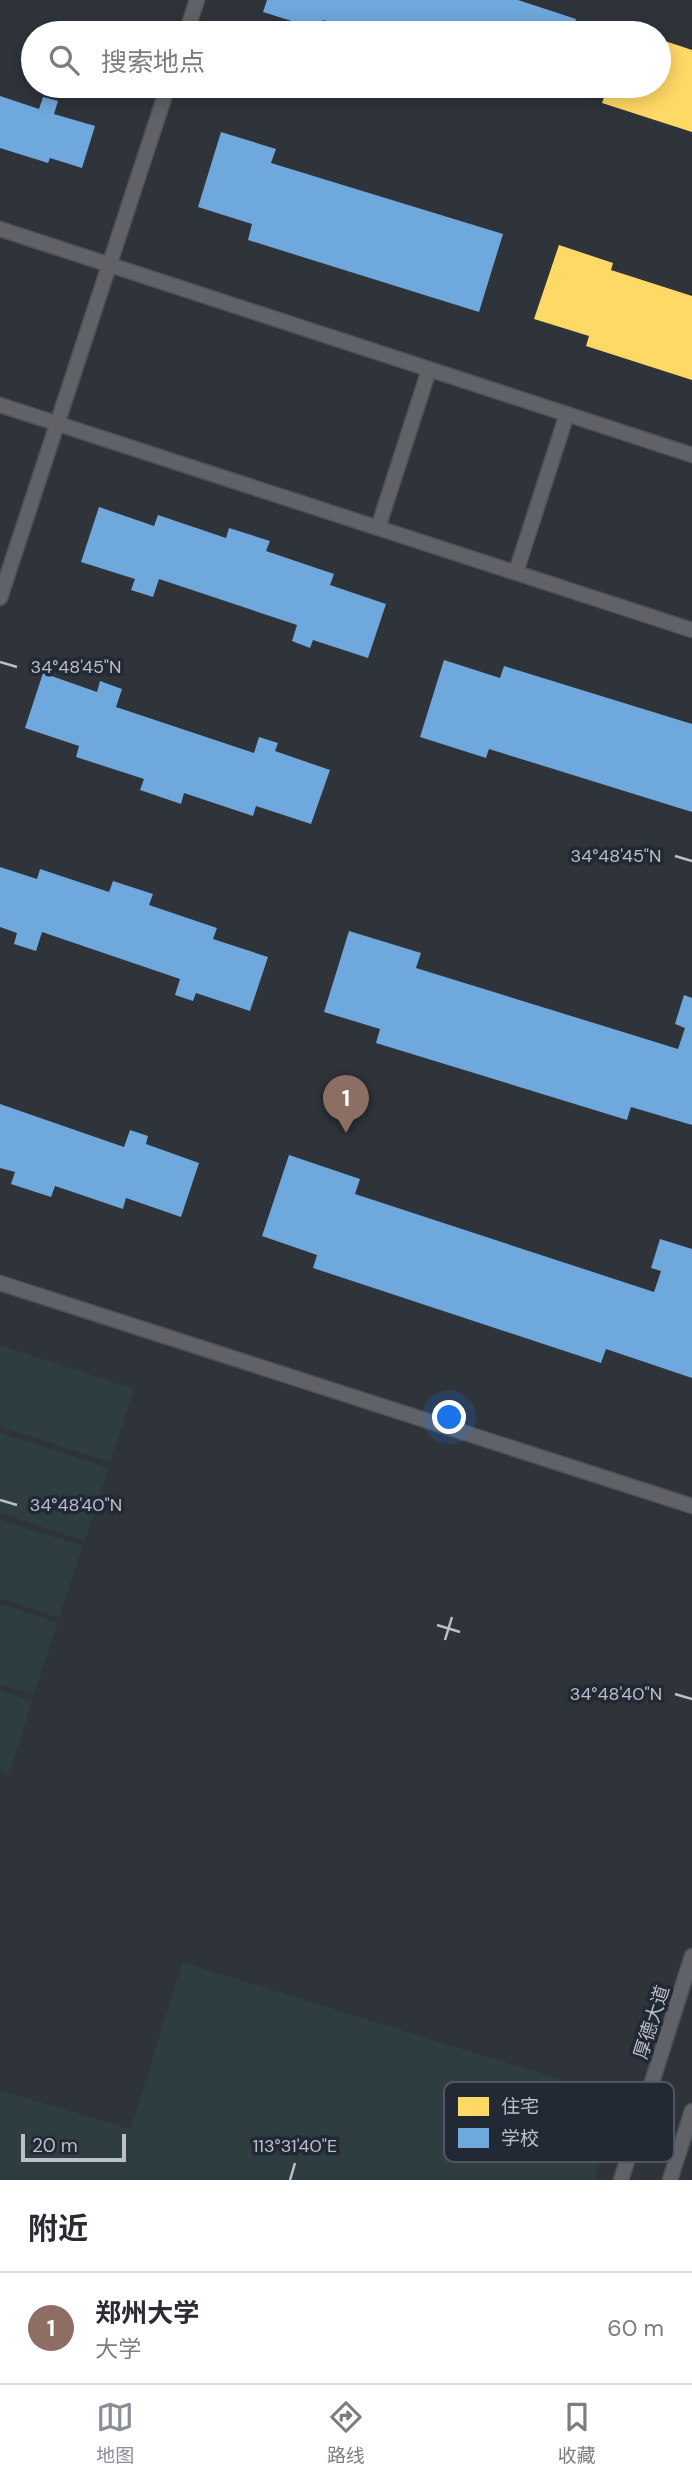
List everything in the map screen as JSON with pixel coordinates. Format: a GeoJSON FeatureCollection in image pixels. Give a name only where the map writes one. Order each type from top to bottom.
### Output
{"type":"FeatureCollection","features":[{"type":"Feature","properties":{"kind":"lane"},"geometry":{"type":"LineString","coordinates":[[190,21],[197,0]]}},
{"type":"Feature","properties":{"kind":"lane"},"geometry":{"type":"LineString","coordinates":[[0,598],[164,98]]}},
{"type":"Feature","properties":{"kind":"lane"},"geometry":{"type":"LineString","coordinates":[[0,229],[692,456]]}},
{"type":"Feature","properties":{"kind":"lane"},"geometry":{"type":"LineString","coordinates":[[378,528],[429,370]]}},
{"type":"Feature","properties":{"kind":"lane"},"geometry":{"type":"LineString","coordinates":[[0,405],[692,630]]}},
{"type":"Feature","properties":{"kind":"lane"},"geometry":{"type":"LineString","coordinates":[[516,572],[567,414]]}},
{"type":"Feature","properties":{"kind":"lane"},"geometry":{"type":"LineString","coordinates":[[0,1283],[692,1506]]}},
{"type":"Feature","properties":{"kind":"lane","name":"厚德大道"},"geometry":{"type":"LineString","coordinates":[[652,2082],[692,1956]]}},
{"type":"Feature","properties":{"kind":"lane"},"geometry":{"type":"LineString","coordinates":[[670,2180],[692,2111]]}},
{"type":"Feature","properties":{"kind":"lane","name":"厚德大道"},"geometry":{"type":"LineString","coordinates":[[621,2180],[627,2162]]}},
{"type":"Feature","properties":{"kind":"shaded area"},"geometry":{"type":"Polygon","coordinates":[[[0,1345],[134,1389],[110,1462],[0,1426],[0,1345]]]}},
{"type":"Feature","properties":{"kind":"shaded area"},"geometry":{"type":"Polygon","coordinates":[[[0,1433],[108,1468],[85,1541],[0,1513],[0,1433]]]}},
{"type":"Feature","properties":{"kind":"shaded area"},"geometry":{"type":"Polygon","coordinates":[[[0,1520],[83,1546],[59,1618],[0,1598],[0,1520]]]}},
{"type":"Feature","properties":{"kind":"shaded area"},"geometry":{"type":"Polygon","coordinates":[[[0,1604],[58,1623],[34,1695],[0,1684],[0,1604]]]}},
{"type":"Feature","properties":{"kind":"shaded area"},"geometry":{"type":"Polygon","coordinates":[[[0,1690],[32,1701],[9,1773],[0,1770],[0,1690]]]}},
{"type":"Feature","properties":{"kind":"shaded area"},"geometry":{"type":"Polygon","coordinates":[[[182,1962],[568,2082],[444,2082],[444,2162],[600,2162],[594,2180],[0,2180],[0,2090],[131,2129],[182,1962]]]}},
{"type":"Feature","properties":{"kind":"building: 住宅"},"geometry":{"type":"Polygon","coordinates":[[[671,43],[692,50],[692,132],[602,103],[604,98],[671,98],[671,43]]]}},
{"type":"Feature","properties":{"kind":"building: 住宅"},"geometry":{"type":"Polygon","coordinates":[[[559,245],[613,263],[611,270],[692,296],[692,380],[586,346],[589,336],[534,319],[559,245]]]}},
{"type":"Feature","properties":{"kind":"building: 学校"},"geometry":{"type":"Polygon","coordinates":[[[267,0],[518,0],[576,19],[292,21],[263,12],[267,0]]]}},
{"type":"Feature","properties":{"kind":"building: 学校"},"geometry":{"type":"Polygon","coordinates":[[[0,96],[39,109],[43,98],[58,101],[54,114],[95,126],[82,168],[50,158],[48,163],[0,148],[0,96]]]}},
{"type":"Feature","properties":{"kind":"building: 学校"},"geometry":{"type":"Polygon","coordinates":[[[221,132],[276,149],[271,163],[503,234],[479,312],[248,240],[252,224],[198,207],[221,132]]]}},
{"type":"Feature","properties":{"kind":"building: 学校"},"geometry":{"type":"Polygon","coordinates":[[[99,507],[154,526],[158,515],[226,538],[229,528],[270,541],[266,551],[334,574],[330,585],[386,604],[368,658],[313,640],[310,648],[292,641],[297,625],[159,579],[153,597],[131,590],[135,579],[81,562],[99,507]]]}},
{"type":"Feature","properties":{"kind":"building: 学校"},"geometry":{"type":"Polygon","coordinates":[[[444,660],[500,678],[504,666],[692,724],[692,812],[489,749],[486,758],[420,737],[444,660]]]}},
{"type":"Feature","properties":{"kind":"building: 学校"},"geometry":{"type":"Polygon","coordinates":[[[43,673],[97,692],[100,681],[122,689],[116,707],[254,753],[259,737],[278,743],[275,751],[330,770],[311,824],[256,806],[253,816],[184,793],[181,804],[140,790],[144,779],[76,757],[79,746],[25,728],[43,673]]]}},
{"type":"Feature","properties":{"kind":"building: 学校"},"geometry":{"type":"Polygon","coordinates":[[[0,867],[37,879],[40,869],[109,892],[113,881],[153,894],[149,905],[217,928],[213,939],[268,957],[250,1011],[196,993],[193,1001],[175,995],[180,979],[42,932],[36,951],[14,944],[17,933],[0,927],[0,867]]]}},
{"type":"Feature","properties":{"kind":"building: 学校"},"geometry":{"type":"Polygon","coordinates":[[[349,931],[421,953],[416,968],[678,1049],[685,1028],[675,1024],[684,995],[692,998],[692,1125],[631,1107],[627,1120],[376,1043],[380,1029],[324,1012],[349,931]]]}},
{"type":"Feature","properties":{"kind":"building: 学校"},"geometry":{"type":"Polygon","coordinates":[[[0,1104],[124,1147],[130,1130],[148,1136],[146,1144],[199,1163],[181,1217],[126,1198],[123,1209],[55,1186],[51,1197],[11,1184],[15,1172],[0,1168],[0,1104]]]}},
{"type":"Feature","properties":{"kind":"building: 学校"},"geometry":{"type":"Polygon","coordinates":[[[289,1155],[360,1179],[355,1194],[654,1292],[661,1271],[651,1268],[660,1239],[692,1249],[692,1378],[606,1349],[601,1363],[313,1268],[317,1255],[262,1236],[289,1155]]]}},
{"type":"Feature","properties":{"kind":"place","name":"郑州大学"},"geometry":{"type":"Point","coordinates":[346,1133]}}]}
